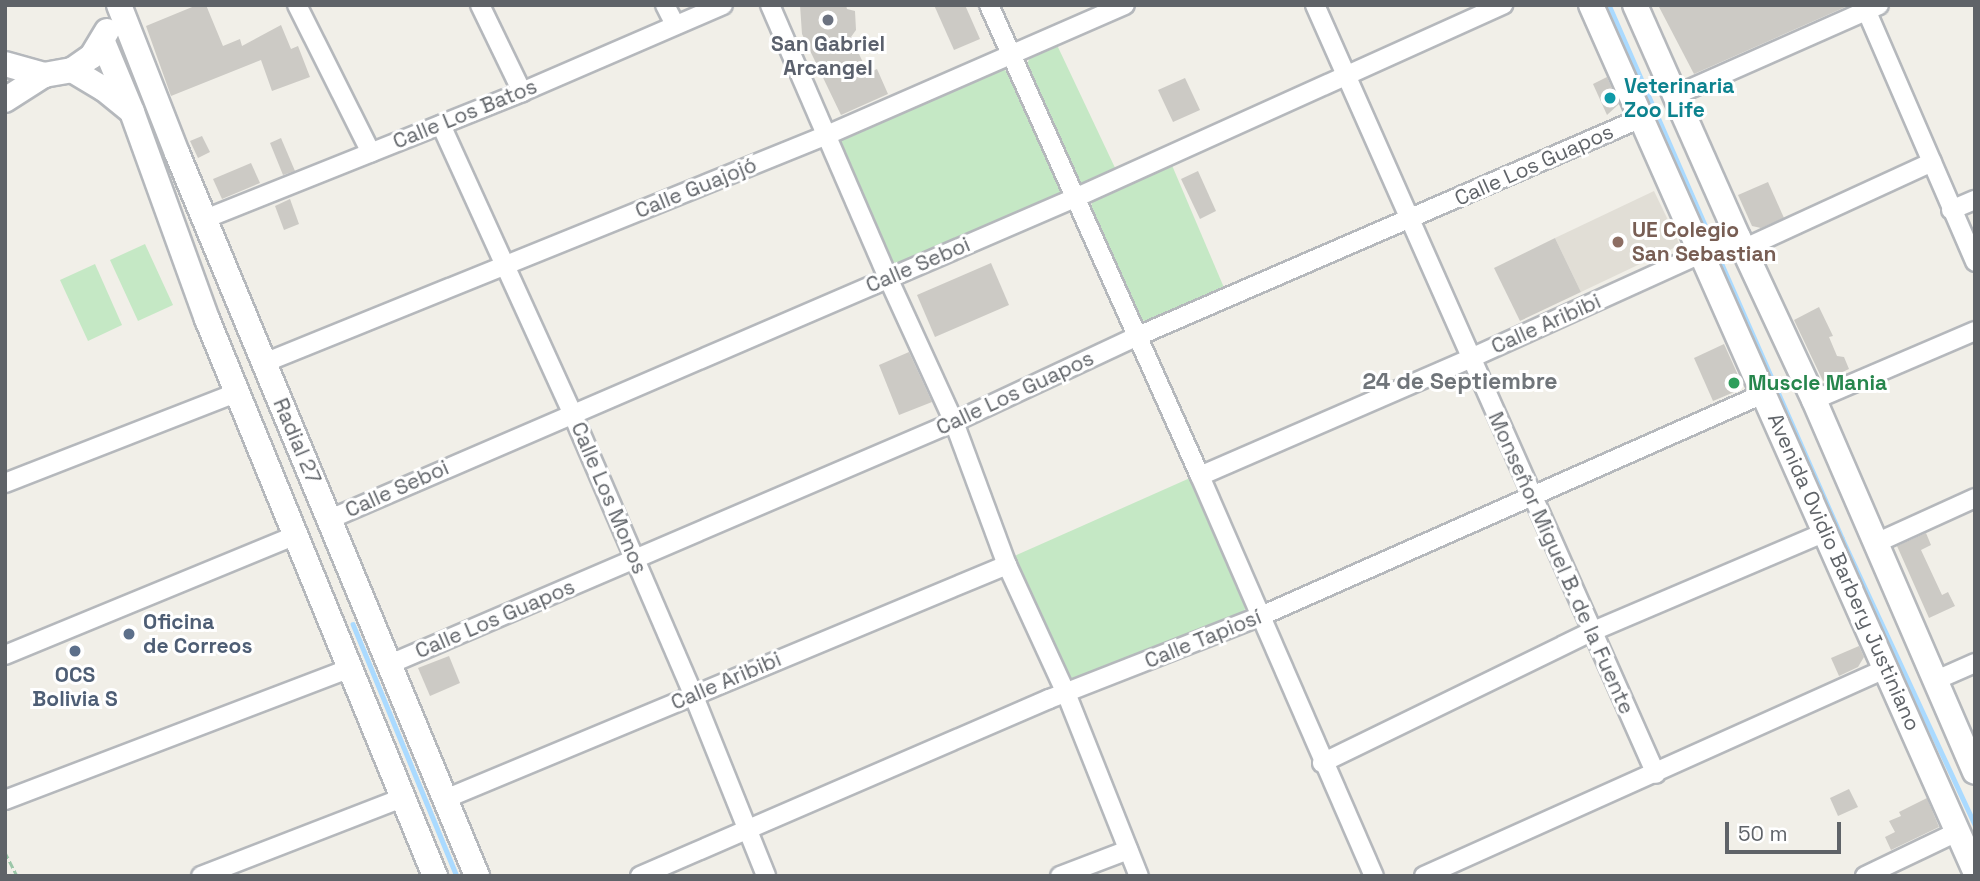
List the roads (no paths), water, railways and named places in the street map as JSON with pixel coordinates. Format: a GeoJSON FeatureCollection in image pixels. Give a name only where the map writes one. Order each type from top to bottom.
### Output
{"type":"FeatureCollection","features":[{"type":"Feature","properties":{"kind":"street"},"geometry":{"type":"LineString","coordinates":[[297,5],[371,153]]}},
{"type":"Feature","properties":{"kind":"street"},"geometry":{"type":"LineString","coordinates":[[480,5],[522,92]]}},
{"type":"Feature","properties":{"kind":"street"},"geometry":{"type":"LineString","coordinates":[[665,5],[675,25]]}},
{"type":"Feature","properties":{"kind":"street","name":"Calle Los Batos"},"geometry":{"type":"LineString","coordinates":[[205,219],[522,92],[723,5]]}},
{"type":"Feature","properties":{"kind":"street"},"geometry":{"type":"LineString","coordinates":[[770,5],[888,278],[954,422],[1007,565],[1066,693],[1139,876]]}},
{"type":"Feature","properties":{"kind":"street"},"geometry":{"type":"LineString","coordinates":[[989,5],[1200,476],[1322,763],[1374,876]]}},
{"type":"Feature","properties":{"kind":"street","name":"Calle Guajojó"},"geometry":{"type":"LineString","coordinates":[[264,363],[827,135],[1125,5]]}},
{"type":"Feature","properties":{"kind":"street","name":"Monseñor Miguel B. de la Fuente"},"geometry":{"type":"LineString","coordinates":[[1315,5],[1656,774]]}},
{"type":"Feature","properties":{"kind":"street","name":"Calle Seboi"},"geometry":{"type":"LineString","coordinates":[[330,519],[1075,198],[1503,5]]}},
{"type":"Feature","properties":{"kind":"street","name":"Avenida Ovidio Barbery Justiniano"},"geometry":{"type":"LineString","coordinates":[[1591,5],[1639,119],[1704,252],[1763,394],[1926,749],[1975,871]]}},
{"type":"Feature","properties":{"kind":"street","name":"Avenida Ovidio Barbery Justiniano"},"geometry":{"type":"LineString","coordinates":[[1635,5],[1737,242],[1814,400],[1956,735],[1975,772]]}},
{"type":"Feature","properties":{"kind":"street"},"geometry":{"type":"LineString","coordinates":[[5,100],[44,75],[72,70],[92,56],[103,42],[119,6]]}},
{"type":"Feature","properties":{"kind":"street","name":"Radial 27"},"geometry":{"type":"LineString","coordinates":[[119,6],[169,134],[477,876]]}},
{"type":"Feature","properties":{"kind":"street"},"geometry":{"type":"LineString","coordinates":[[1676,95],[1870,7],[1951,210],[1975,262]]}},
{"type":"Feature","properties":{"kind":"street","name":"Radial 27"},"geometry":{"type":"LineString","coordinates":[[103,42],[132,112],[213,335],[435,876]]}},
{"type":"Feature","properties":{"kind":"street"},"geometry":{"type":"LineString","coordinates":[[5,64],[44,75]]}},
{"type":"Feature","properties":{"kind":"street"},"geometry":{"type":"LineString","coordinates":[[72,70],[104,89],[132,112],[148,109],[169,134]]}},
{"type":"Feature","properties":{"kind":"street","name":"Calle Los Guapos"},"geometry":{"type":"LineString","coordinates":[[390,664],[954,422],[1138,336],[1639,119]]}},
{"type":"Feature","properties":{"kind":"street","name":"Calle Los Monos"},"geometry":{"type":"LineString","coordinates":[[441,125],[572,413],[693,694],[766,876]]}},
{"type":"Feature","properties":{"kind":"street","name":"Calle Aribibi"},"geometry":{"type":"LineString","coordinates":[[1200,476],[1471,358],[1704,252],[1737,242],[1932,162]]}},
{"type":"Feature","properties":{"kind":"street"},"geometry":{"type":"LineString","coordinates":[[1951,210],[1975,200]]}},
{"type":"Feature","properties":{"kind":"street"},"geometry":{"type":"LineString","coordinates":[[213,335],[233,344],[244,337],[249,326]]}},
{"type":"Feature","properties":{"kind":"street"},"geometry":{"type":"LineString","coordinates":[[1814,400],[1975,331]]}},
{"type":"Feature","properties":{"kind":"street"},"geometry":{"type":"LineString","coordinates":[[5,483],[235,385],[243,359],[251,358],[264,363]]}},
{"type":"Feature","properties":{"kind":"street","name":"Calle Tapiosí"},"geometry":{"type":"LineString","coordinates":[[640,876],[1066,693],[1261,616],[1763,394]]}},
{"type":"Feature","properties":{"kind":"street"},"geometry":{"type":"LineString","coordinates":[[1875,543],[1975,498]]}},
{"type":"Feature","properties":{"kind":"street"},"geometry":{"type":"LineString","coordinates":[[1322,763],[1591,632],[1826,532]]}},
{"type":"Feature","properties":{"kind":"street"},"geometry":{"type":"LineString","coordinates":[[5,655],[296,535]]}},
{"type":"Feature","properties":{"kind":"street","name":"Calle Aribibi"},"geometry":{"type":"LineString","coordinates":[[445,799],[1007,565]]}},
{"type":"Feature","properties":{"kind":"street"},"geometry":{"type":"LineString","coordinates":[[1934,681],[1975,663]]}},
{"type":"Feature","properties":{"kind":"street"},"geometry":{"type":"LineString","coordinates":[[6,797],[350,668]]}},
{"type":"Feature","properties":{"kind":"street"},"geometry":{"type":"LineString","coordinates":[[1424,876],[1887,668]]}},
{"type":"Feature","properties":{"kind":"street"},"geometry":{"type":"LineString","coordinates":[[1926,749],[1956,735]]}},
{"type":"Feature","properties":{"kind":"street"},"geometry":{"type":"LineString","coordinates":[[201,876],[401,798]]}},
{"type":"Feature","properties":{"kind":"street"},"geometry":{"type":"LineString","coordinates":[[1865,876],[1959,831]]}},
{"type":"Feature","properties":{"kind":"street"},"geometry":{"type":"LineString","coordinates":[[1060,876],[1128,850]]}},
{"type":"Feature","properties":{"kind":"waterway"},"geometry":{"type":"LineString","coordinates":[[1609,5],[1714,245]]}},
{"type":"Feature","properties":{"kind":"waterway"},"geometry":{"type":"LineString","coordinates":[[1717,253],[1842,538],[1975,825]]}},
{"type":"Feature","properties":{"kind":"waterway"},"geometry":{"type":"LineString","coordinates":[[353,624],[457,876]]}},
{"type":"Feature","properties":{"kind":"place","name":"San Gabriel Arcangel"},"geometry":{"type":"Point","coordinates":[828,20]}},
{"type":"Feature","properties":{"kind":"place","name":"Veterinaria Zoo Life"},"geometry":{"type":"Point","coordinates":[1610,98]}},
{"type":"Feature","properties":{"kind":"place","name":"UE Colegio San Sebastian"},"geometry":{"type":"Point","coordinates":[1618,242]}},
{"type":"Feature","properties":{"kind":"place","name":"Muscle Mania"},"geometry":{"type":"Point","coordinates":[1734,383]}},
{"type":"Feature","properties":{"kind":"place","name":"Oficina de Correos"},"geometry":{"type":"Point","coordinates":[129,634]}},
{"type":"Feature","properties":{"kind":"place","name":"OCS Bolivia S"},"geometry":{"type":"Point","coordinates":[75,651]}},
{"type":"Feature","properties":{"kind":"district","name":"24 de Septiembre"},"geometry":{"type":"Point","coordinates":[1460,381]}}]}
